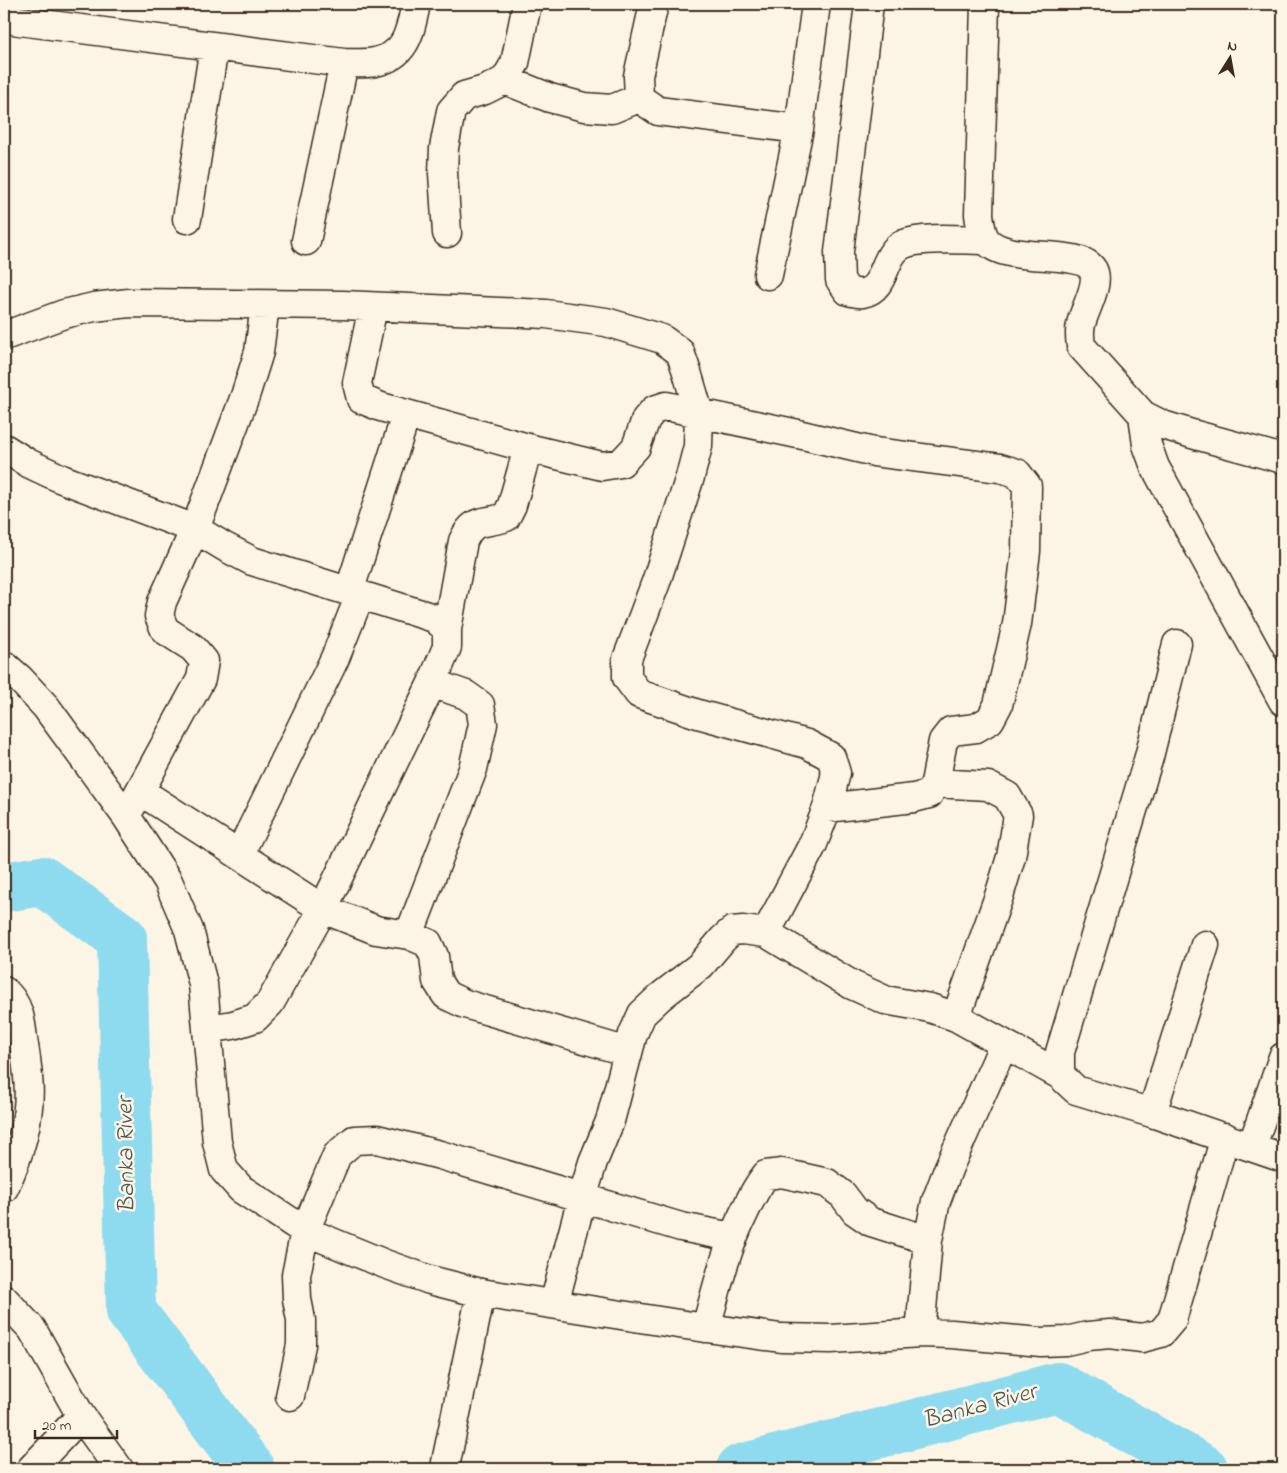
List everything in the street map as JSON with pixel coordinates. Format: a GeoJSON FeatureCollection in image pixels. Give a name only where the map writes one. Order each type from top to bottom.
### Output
{"type":"FeatureCollection","features":[{"type":"Feature","properties":{"kind":"street"},"geometry":{"type":"LineString","coordinates":[[4,19],[344,63],[376,62],[399,53],[410,32],[416,4]]}},
{"type":"Feature","properties":{"kind":"street"},"geometry":{"type":"LineString","coordinates":[[447,233],[444,156],[451,111],[464,96],[486,90],[505,80],[515,63],[527,4]]}},
{"type":"Feature","properties":{"kind":"street"},"geometry":{"type":"LineString","coordinates":[[639,98],[638,76],[654,4]]}},
{"type":"Feature","properties":{"kind":"street"},"geometry":{"type":"LineString","coordinates":[[768,275],[798,129],[816,4]]}},
{"type":"Feature","properties":{"kind":"street"},"geometry":{"type":"LineString","coordinates":[[869,4],[838,252],[840,280],[848,291],[862,294],[870,290],[878,283],[891,255],[903,244],[924,241],[986,240],[1006,251],[1075,259],[1088,263],[1094,271],[1096,280],[1080,325],[1079,337],[1081,346],[1143,415],[1163,425],[1283,459]]}},
{"type":"Feature","properties":{"kind":"street"},"geometry":{"type":"LineString","coordinates":[[985,4],[979,214],[980,226],[986,240]]}},
{"type":"Feature","properties":{"kind":"street"},"geometry":{"type":"LineString","coordinates":[[187,219],[214,47]]}},
{"type":"Feature","properties":{"kind":"street"},"geometry":{"type":"LineString","coordinates":[[306,241],[344,63]]}},
{"type":"Feature","properties":{"kind":"street"},"geometry":{"type":"LineString","coordinates":[[505,80],[550,98],[584,107],[612,109],[639,98]]}},
{"type":"Feature","properties":{"kind":"street"},"geometry":{"type":"LineString","coordinates":[[639,98],[658,111],[798,129]]}},
{"type":"Feature","properties":{"kind":"street"},"geometry":{"type":"LineString","coordinates":[[4,336],[64,314],[129,302],[372,307],[546,314],[606,322],[662,339],[680,352],[699,413],[698,446],[690,477],[656,582],[627,659],[627,678],[639,694],[698,714],[807,744],[831,757],[836,772],[827,808],[813,844],[766,933]]}},
{"type":"Feature","properties":{"kind":"street"},"geometry":{"type":"LineString","coordinates":[[126,816],[201,678],[204,662],[193,648],[165,630],[159,616],[162,602],[195,528],[260,352],[265,305]]}},
{"type":"Feature","properties":{"kind":"street"},"geometry":{"type":"LineString","coordinates":[[372,307],[357,383],[361,398],[381,408],[528,448],[602,466],[621,463],[636,447],[646,419],[654,410],[666,406],[874,452],[1000,468],[1017,473],[1027,486],[1026,551],[1017,624],[998,705],[990,720],[976,728],[951,732],[943,741],[935,782],[929,794],[914,798],[827,808]]}},
{"type":"Feature","properties":{"kind":"street"},"geometry":{"type":"LineString","coordinates":[[239,855],[335,658],[406,415]]}},
{"type":"Feature","properties":{"kind":"street"},"geometry":{"type":"LineString","coordinates":[[1143,415],[1147,445],[1155,468],[1283,702]]}},
{"type":"Feature","properties":{"kind":"street"},"geometry":{"type":"LineString","coordinates":[[4,448],[28,463],[62,479],[195,528],[252,561],[434,618],[447,629]]}},
{"type":"Feature","properties":{"kind":"street"},"geometry":{"type":"LineString","coordinates":[[207,1030],[255,1018],[270,1003],[323,909],[432,683],[447,647],[447,629],[463,541],[468,530],[477,522],[493,522],[506,517],[512,505],[528,448]]}},
{"type":"Feature","properties":{"kind":"street"},"geometry":{"type":"LineString","coordinates":[[1060,1075],[1060,1052],[1149,757],[1176,644]]}},
{"type":"Feature","properties":{"kind":"street"},"geometry":{"type":"LineString","coordinates":[[4,665],[46,707],[126,816],[168,881],[189,930],[203,984],[217,1142],[224,1170],[241,1189],[306,1231],[385,1264],[430,1280],[481,1293],[781,1338],[831,1339],[920,1333],[1041,1342],[1066,1341],[1110,1334],[1142,1338],[1161,1334],[1172,1320],[1225,1137]]}},
{"type":"Feature","properties":{"kind":"street"},"geometry":{"type":"LineString","coordinates":[[410,935],[473,769],[483,724],[480,705],[466,695],[432,683]]}},
{"type":"Feature","properties":{"kind":"street"},"geometry":{"type":"LineString","coordinates":[[935,782],[988,786],[1007,796],[1018,814],[1011,857],[1002,888],[956,1017]]}},
{"type":"Feature","properties":{"kind":"street"},"geometry":{"type":"LineString","coordinates":[[140,791],[323,909],[376,930],[410,935],[428,943],[434,956],[437,981],[446,995],[465,1004],[628,1052]]}},
{"type":"Feature","properties":{"kind":"street"},"geometry":{"type":"LineString","coordinates":[[554,1304],[582,1198],[593,1162],[610,1122],[633,1034],[642,1014],[660,997],[701,965],[723,938],[732,931],[743,930],[766,933],[852,985],[885,1000],[930,1008],[956,1017],[1060,1075],[1076,1090],[1152,1112],[1283,1158]]}},
{"type":"Feature","properties":{"kind":"street"},"geometry":{"type":"LineString","coordinates":[[1152,1112],[1204,945]]}},
{"type":"Feature","properties":{"kind":"street"},"geometry":{"type":"LineString","coordinates":[[4,991],[12,997],[20,1015],[29,1078],[27,1116],[15,1164],[4,1188]]}},
{"type":"Feature","properties":{"kind":"street"},"geometry":{"type":"LineString","coordinates":[[920,1333],[928,1240],[936,1201],[1004,1044]]}},
{"type":"Feature","properties":{"kind":"street"},"geometry":{"type":"LineString","coordinates":[[1252,1146],[1283,1057]]}},
{"type":"Feature","properties":{"kind":"street"},"geometry":{"type":"LineString","coordinates":[[290,1396],[301,1345],[301,1320],[297,1299],[296,1274],[306,1231],[337,1155],[354,1140],[377,1139],[440,1155],[681,1227],[732,1238]]}},
{"type":"Feature","properties":{"kind":"street"},"geometry":{"type":"LineString","coordinates":[[706,1328],[721,1269],[732,1238],[758,1185],[766,1175],[782,1173],[827,1183],[843,1195],[855,1211],[871,1222],[928,1240]]}},
{"type":"Feature","properties":{"kind":"street"},"geometry":{"type":"LineString","coordinates":[[446,1462],[481,1293]]}},
{"type":"Feature","properties":{"kind":"street"},"geometry":{"type":"LineString","coordinates":[[4,1300],[32,1329],[81,1416],[119,1469]]}},
{"type":"Feature","properties":{"kind":"street"},"geometry":{"type":"LineString","coordinates":[[31,1469],[81,1416]]}},
{"type":"Feature","properties":{"kind":"waterway","name":"Banka River"},"geometry":{"type":"LineString","coordinates":[[4,887],[42,881],[122,938],[131,1311],[250,1469]]}},
{"type":"Feature","properties":{"kind":"waterway","name":"Banka River"},"geometry":{"type":"LineString","coordinates":[[741,1469],[1058,1387],[1203,1469]]}}]}
